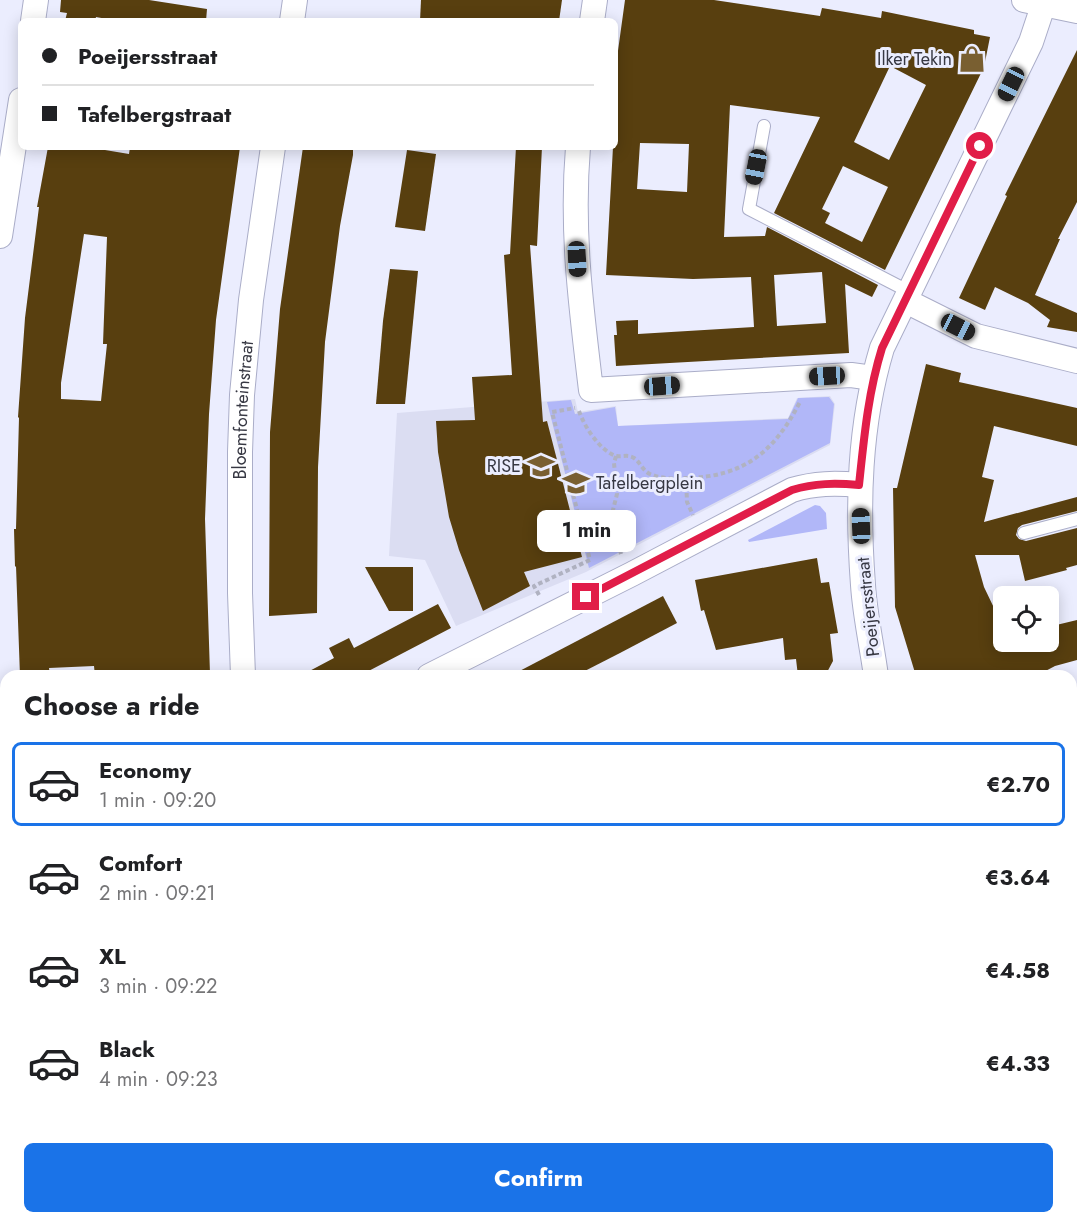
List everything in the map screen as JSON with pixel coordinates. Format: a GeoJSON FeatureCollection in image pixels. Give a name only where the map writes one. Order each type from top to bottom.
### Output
{"type":"FeatureCollection","features":[{"type":"Feature","properties":{"kind":"street"},"geometry":{"type":"LineString","coordinates":[[33,18],[36,0]]}},
{"type":"Feature","properties":{"kind":"street"},"geometry":{"type":"LineString","coordinates":[[292,18],[295,0]]}},
{"type":"Feature","properties":{"kind":"street"},"geometry":{"type":"LineString","coordinates":[[592,18],[595,0]]}},
{"type":"Feature","properties":{"kind":"street"},"geometry":{"type":"LineString","coordinates":[[1038,1],[1077,11]]}},
{"type":"Feature","properties":{"kind":"street","name":"Poeijersstraat"},"geometry":{"type":"LineString","coordinates":[[875,670],[863,587],[859,485],[873,378],[882,348],[1031,42],[1038,1]]}},
{"type":"Feature","properties":{"kind":"street"},"geometry":{"type":"LineString","coordinates":[[0,236],[18,119]]}},
{"type":"Feature","properties":{"kind":"street","name":"Bloemfonteinstraat"},"geometry":{"type":"LineString","coordinates":[[243,670],[240,593],[242,395],[251,300],[273,150]]}},
{"type":"Feature","properties":{"kind":"street"},"geometry":{"type":"LineString","coordinates":[[578,150],[575,218],[578,279],[591,390],[851,375],[873,378]]}},
{"type":"Feature","properties":{"kind":"street"},"geometry":{"type":"LineString","coordinates":[[908,296],[976,336],[1077,361]]}},
{"type":"Feature","properties":{"kind":"street"},"geometry":{"type":"LineString","coordinates":[[441,670],[792,490],[811,484],[859,485]]}},
{"type":"Feature","properties":{"kind":"lane"},"geometry":{"type":"LineString","coordinates":[[764,126],[749,209],[908,296]]}},
{"type":"Feature","properties":{"kind":"lane"},"geometry":{"type":"LineString","coordinates":[[1024,532],[1077,519]]}},
{"type":"Feature","properties":{"kind":"path"},"geometry":{"type":"LineString","coordinates":[[549,616],[534,586],[590,560],[552,412],[579,407],[586,429],[594,439],[616,456],[634,458],[644,470],[651,474],[663,477],[707,477],[749,464],[773,444],[790,421],[802,398],[803,378]]}},
{"type":"Feature","properties":{"kind":"path"},"geometry":{"type":"LineString","coordinates":[[616,456],[614,464],[617,494],[611,518],[628,576]]}},
{"type":"Feature","properties":{"kind":"path"},"geometry":{"type":"LineString","coordinates":[[686,478],[687,502],[705,535]]}},
{"type":"Feature","properties":{"kind":"shaded area","name":"Tafelbergplein"},"geometry":{"type":"Polygon","coordinates":[[[830,396],[835,404],[830,445],[586,572],[456,626],[425,560],[389,556],[397,413],[575,399],[578,412],[616,406],[618,426],[788,418],[797,398],[830,396]]]}},
{"type":"Feature","properties":{"kind":"shaded area"},"geometry":{"type":"Polygon","coordinates":[[[829,397],[834,404],[830,443],[589,568],[547,402],[571,400],[575,414],[615,407],[618,426],[788,419],[798,398],[829,397]]]}},
{"type":"Feature","properties":{"kind":"shaded area"},"geometry":{"type":"Polygon","coordinates":[[[815,505],[820,506],[826,513],[827,529],[749,542],[748,540],[815,505]]]}},
{"type":"Feature","properties":{"kind":"building"},"geometry":{"type":"Polygon","coordinates":[[[61,0],[149,0],[207,9],[206,18],[66,18],[67,13],[60,12],[61,0]]]}},
{"type":"Feature","properties":{"kind":"building"},"geometry":{"type":"Polygon","coordinates":[[[421,0],[562,0],[559,18],[420,18],[421,0]]]}},
{"type":"Feature","properties":{"kind":"building"},"geometry":{"type":"Polygon","coordinates":[[[625,0],[714,0],[820,16],[822,8],[881,18],[882,11],[974,30],[974,34],[990,37],[984,67],[885,270],[774,213],[820,117],[730,105],[724,237],[765,236],[767,227],[878,285],[872,297],[845,284],[849,353],[616,366],[614,335],[617,335],[616,321],[638,320],[638,334],[754,327],[751,277],[693,279],[606,275],[613,150],[618,150],[618,51],[625,0]],[[890,66],[854,142],[889,160],[926,85],[890,66]],[[640,143],[637,189],[687,192],[689,144],[640,143]],[[843,166],[822,209],[830,213],[825,223],[862,242],[888,187],[843,166]],[[822,272],[774,275],[777,326],[826,323],[822,272]]]}},
{"type":"Feature","properties":{"kind":"building"},"geometry":{"type":"Polygon","coordinates":[[[1077,50],[1077,202],[1058,239],[1060,239],[1035,295],[1077,313],[1077,332],[1047,327],[1050,320],[1028,303],[995,287],[985,310],[959,298],[1007,196],[1005,195],[1077,50]]]}},
{"type":"Feature","properties":{"kind":"building"},"geometry":{"type":"Polygon","coordinates":[[[47,150],[105,150],[129,154],[130,150],[240,150],[216,320],[209,414],[205,519],[210,670],[94,670],[94,666],[20,670],[14,529],[16,529],[18,417],[25,318],[39,207],[37,207],[47,150]],[[84,234],[61,383],[61,399],[101,401],[107,344],[103,344],[107,237],[84,234]]]}},
{"type":"Feature","properties":{"kind":"building"},"geometry":{"type":"Polygon","coordinates":[[[303,150],[353,150],[340,226],[325,342],[318,467],[317,613],[269,616],[270,432],[280,309],[303,150]]]}},
{"type":"Feature","properties":{"kind":"building"},"geometry":{"type":"Polygon","coordinates":[[[407,150],[436,154],[425,231],[395,227],[407,150]]]}},
{"type":"Feature","properties":{"kind":"building"},"geometry":{"type":"Polygon","coordinates":[[[516,150],[542,150],[537,246],[530,245],[543,422],[547,421],[582,557],[524,572],[530,586],[483,611],[459,550],[449,517],[438,452],[436,421],[475,420],[472,377],[512,375],[504,255],[510,254],[516,150]]]}},
{"type":"Feature","properties":{"kind":"building"},"geometry":{"type":"Polygon","coordinates":[[[390,269],[418,271],[405,404],[376,404],[390,269]]]}},
{"type":"Feature","properties":{"kind":"building"},"geometry":{"type":"Polygon","coordinates":[[[926,364],[961,373],[959,382],[1077,408],[1077,446],[994,426],[982,477],[994,480],[984,522],[1077,497],[1077,511],[1022,525],[1018,528],[1016,535],[1019,539],[1026,541],[1077,528],[1077,565],[1066,568],[1067,570],[1025,581],[1019,555],[975,555],[984,587],[993,606],[993,652],[1059,652],[1059,624],[1077,620],[1077,660],[1047,670],[914,670],[895,607],[893,488],[897,488],[926,364]]]}},
{"type":"Feature","properties":{"kind":"building"},"geometry":{"type":"Polygon","coordinates":[[[817,558],[821,583],[829,582],[838,633],[830,634],[833,661],[828,670],[797,670],[796,659],[785,660],[783,638],[716,650],[704,610],[701,611],[695,580],[817,558]]]}},
{"type":"Feature","properties":{"kind":"building"},"geometry":{"type":"Polygon","coordinates":[[[365,567],[413,567],[413,611],[389,611],[365,567]]]}},
{"type":"Feature","properties":{"kind":"building"},"geometry":{"type":"Polygon","coordinates":[[[663,596],[677,623],[587,670],[521,670],[663,596]]]}},
{"type":"Feature","properties":{"kind":"building"},"geometry":{"type":"Polygon","coordinates":[[[438,604],[451,628],[370,670],[311,670],[334,658],[329,648],[349,638],[354,648],[438,604]]]}},
{"type":"Feature","properties":{"kind":"place","name":"Ilker Tekin"},"geometry":{"type":"Point","coordinates":[972,59]}},
{"type":"Feature","properties":{"kind":"place","name":"RISE"},"geometry":{"type":"Point","coordinates":[541,466]}},
{"type":"Feature","properties":{"kind":"place","name":"Tafelbergplein"},"geometry":{"type":"Point","coordinates":[576,483]}},
{"type":"Feature","properties":{"kind":"route"},"geometry":{"type":"LineString","coordinates":[[586,597],[792,490],[811,484],[859,485],[867,411],[873,378],[882,348],[980,146]]}}]}
